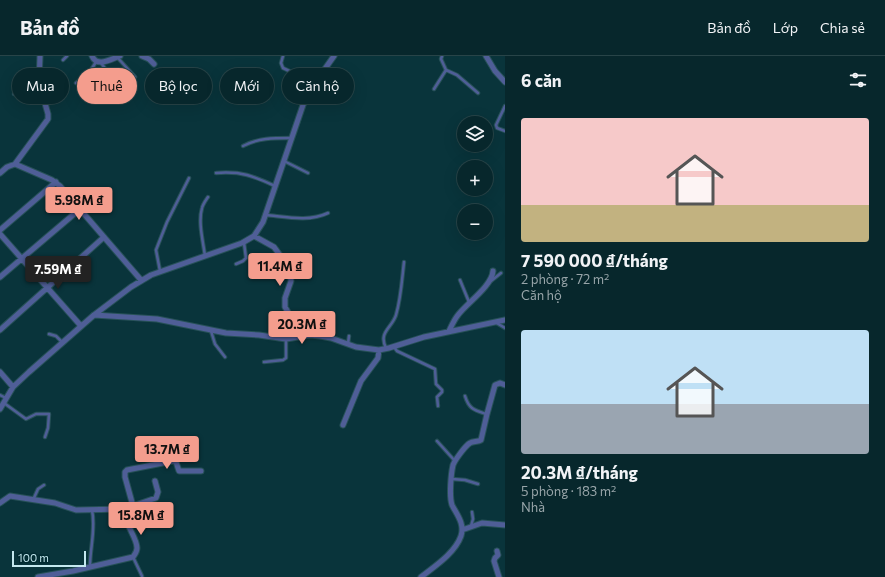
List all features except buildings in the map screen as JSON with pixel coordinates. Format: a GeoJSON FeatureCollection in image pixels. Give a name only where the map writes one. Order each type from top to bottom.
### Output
{"type":"FeatureCollection","features":[{"type":"Feature","properties":{"kind":"street"},"geometry":{"type":"LineString","coordinates":[[40,56],[40,68]]}},
{"type":"Feature","properties":{"kind":"street"},"geometry":{"type":"LineString","coordinates":[[92,56],[94,60],[98,62],[116,57]]}},
{"type":"Feature","properties":{"kind":"street"},"geometry":{"type":"LineString","coordinates":[[142,56],[149,59],[154,64]]}},
{"type":"Feature","properties":{"kind":"street"},"geometry":{"type":"LineString","coordinates":[[326,68],[334,56]]}},
{"type":"Feature","properties":{"kind":"street"},"geometry":{"type":"LineString","coordinates":[[486,56],[495,71],[505,82]]}},
{"type":"Feature","properties":{"kind":"street"},"geometry":{"type":"LineString","coordinates":[[0,173],[7,167],[15,164],[48,118],[46,104]]}},
{"type":"Feature","properties":{"kind":"street"},"geometry":{"type":"LineString","coordinates":[[0,409],[13,387],[94,315],[141,280],[244,242],[254,236],[259,230],[266,214],[304,104]]}},
{"type":"Feature","properties":{"kind":"street"},"geometry":{"type":"LineString","coordinates":[[15,164],[56,182],[141,280]]}},
{"type":"Feature","properties":{"kind":"street"},"geometry":{"type":"LineString","coordinates":[[0,230],[56,182]]}},
{"type":"Feature","properties":{"kind":"street"},"geometry":{"type":"LineString","coordinates":[[0,277],[80,209]]}},
{"type":"Feature","properties":{"kind":"street"},"geometry":{"type":"LineString","coordinates":[[0,234],[81,326]]}},
{"type":"Feature","properties":{"kind":"street"},"geometry":{"type":"LineString","coordinates":[[254,236],[274,247],[290,271],[291,281],[284,302],[285,307],[302,336]]}},
{"type":"Feature","properties":{"kind":"street"},"geometry":{"type":"LineString","coordinates":[[0,330],[48,289],[104,237]]}},
{"type":"Feature","properties":{"kind":"street"},"geometry":{"type":"LineString","coordinates":[[449,331],[453,321],[489,282],[493,271]]}},
{"type":"Feature","properties":{"kind":"street"},"geometry":{"type":"LineString","coordinates":[[94,315],[154,319],[226,333],[259,335],[286,339],[310,335],[326,337],[360,348],[379,350],[449,331],[505,320]]}},
{"type":"Feature","properties":{"kind":"street"},"geometry":{"type":"LineString","coordinates":[[343,425],[361,381],[378,358],[379,350]]}},
{"type":"Feature","properties":{"kind":"street"},"geometry":{"type":"LineString","coordinates":[[0,372],[13,387]]}},
{"type":"Feature","properties":{"kind":"street"},"geometry":{"type":"LineString","coordinates":[[421,577],[448,554],[458,542],[462,530],[461,522],[452,502],[451,478],[453,466],[468,444],[481,440],[495,385],[500,383],[505,385]]}},
{"type":"Feature","properties":{"kind":"street"},"geometry":{"type":"LineString","coordinates":[[133,506],[125,477],[125,472],[127,470],[173,461],[176,462],[179,471],[201,471]]}},
{"type":"Feature","properties":{"kind":"street"},"geometry":{"type":"LineString","coordinates":[[0,503],[10,496],[33,501],[55,503],[72,510],[124,509],[156,498],[158,492],[155,481]]}},
{"type":"Feature","properties":{"kind":"street"},"geometry":{"type":"LineString","coordinates":[[38,577],[133,557],[136,553],[137,546],[125,520],[124,509]]}},
{"type":"Feature","properties":{"kind":"street"},"geometry":{"type":"LineString","coordinates":[[462,530],[482,523],[505,525]]}},
{"type":"Feature","properties":{"kind":"street"},"geometry":{"type":"LineString","coordinates":[[497,551],[498,555],[494,561],[499,577]]}},
{"type":"Feature","properties":{"kind":"lane"},"geometry":{"type":"LineString","coordinates":[[63,60],[67,56]]}},
{"type":"Feature","properties":{"kind":"lane"},"geometry":{"type":"LineString","coordinates":[[283,56],[281,63],[283,68]]}},
{"type":"Feature","properties":{"kind":"lane"},"geometry":{"type":"LineString","coordinates":[[442,56],[441,59],[446,70],[457,75],[478,93]]}},
{"type":"Feature","properties":{"kind":"lane"},"geometry":{"type":"LineString","coordinates":[[116,57],[126,68]]}},
{"type":"Feature","properties":{"kind":"lane"},"geometry":{"type":"LineString","coordinates":[[76,84],[89,73],[98,62],[103,68]]}},
{"type":"Feature","properties":{"kind":"lane"},"geometry":{"type":"LineString","coordinates":[[434,89],[446,70]]}},
{"type":"Feature","properties":{"kind":"lane"},"geometry":{"type":"LineString","coordinates":[[505,106],[496,125],[497,128],[505,131]]}},
{"type":"Feature","properties":{"kind":"lane"},"geometry":{"type":"LineString","coordinates":[[242,146],[253,141],[269,138],[292,138]]}},
{"type":"Feature","properties":{"kind":"lane"},"geometry":{"type":"LineString","coordinates":[[284,161],[308,173]]}},
{"type":"Feature","properties":{"kind":"lane"},"geometry":{"type":"LineString","coordinates":[[216,173],[242,173],[275,186]]}},
{"type":"Feature","properties":{"kind":"lane"},"geometry":{"type":"LineString","coordinates":[[160,272],[156,250],[167,222],[189,178]]}},
{"type":"Feature","properties":{"kind":"lane"},"geometry":{"type":"LineString","coordinates":[[205,256],[201,212],[202,206],[208,196]]}},
{"type":"Feature","properties":{"kind":"lane"},"geometry":{"type":"LineString","coordinates":[[266,214],[304,219],[320,217],[328,213]]}},
{"type":"Feature","properties":{"kind":"lane"},"geometry":{"type":"LineString","coordinates":[[236,264],[246,258],[244,242]]}},
{"type":"Feature","properties":{"kind":"lane"},"geometry":{"type":"LineString","coordinates":[[386,349],[383,342],[384,334],[396,316],[404,262]]}},
{"type":"Feature","properties":{"kind":"lane"},"geometry":{"type":"LineString","coordinates":[[489,282],[501,273]]}},
{"type":"Feature","properties":{"kind":"lane"},"geometry":{"type":"LineString","coordinates":[[460,280],[470,303]]}},
{"type":"Feature","properties":{"kind":"lane"},"geometry":{"type":"LineString","coordinates":[[495,322],[505,328]]}},
{"type":"Feature","properties":{"kind":"lane"},"geometry":{"type":"LineString","coordinates":[[211,330],[215,344],[225,357]]}},
{"type":"Feature","properties":{"kind":"lane"},"geometry":{"type":"LineString","coordinates":[[49,334],[56,336],[62,343]]}},
{"type":"Feature","properties":{"kind":"lane"},"geometry":{"type":"LineString","coordinates":[[347,344],[349,336]]}},
{"type":"Feature","properties":{"kind":"lane"},"geometry":{"type":"LineString","coordinates":[[264,362],[283,360],[286,358],[286,339]]}},
{"type":"Feature","properties":{"kind":"lane"},"geometry":{"type":"LineString","coordinates":[[393,347],[435,369],[436,384],[442,390],[437,397],[438,406]]}},
{"type":"Feature","properties":{"kind":"lane"},"geometry":{"type":"LineString","coordinates":[[0,395],[26,420],[36,414],[50,414],[45,437]]}},
{"type":"Feature","properties":{"kind":"lane"},"geometry":{"type":"LineString","coordinates":[[465,396],[468,405],[471,408],[487,414]]}},
{"type":"Feature","properties":{"kind":"lane"},"geometry":{"type":"LineString","coordinates":[[437,441],[455,461]]}},
{"type":"Feature","properties":{"kind":"lane"},"geometry":{"type":"LineString","coordinates":[[451,478],[478,484]]}},
{"type":"Feature","properties":{"kind":"lane"},"geometry":{"type":"LineString","coordinates":[[33,501],[38,488],[44,485]]}},
{"type":"Feature","properties":{"kind":"lane"},"geometry":{"type":"LineString","coordinates":[[90,567],[90,553],[93,536],[92,510]]}},
{"type":"Feature","properties":{"kind":"lane"},"geometry":{"type":"LineString","coordinates":[[470,527],[473,519],[472,512]]}},
{"type":"Feature","properties":{"kind":"lane"},"geometry":{"type":"LineString","coordinates":[[133,557],[142,576]]}}]}
